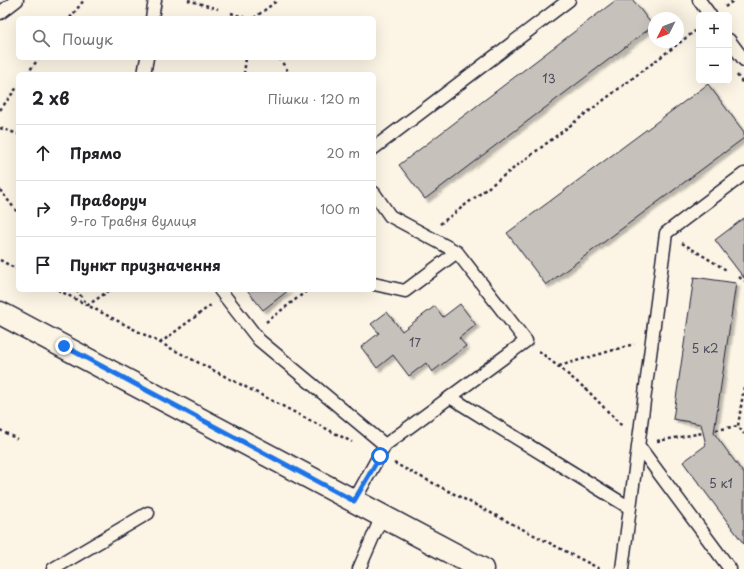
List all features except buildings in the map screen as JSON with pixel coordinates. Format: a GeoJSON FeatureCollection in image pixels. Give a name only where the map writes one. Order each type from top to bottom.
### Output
{"type":"FeatureCollection","features":[{"type":"Feature","properties":{"kind":"street"},"geometry":{"type":"LineString","coordinates":[[0,313],[482,569]]}},
{"type":"Feature","properties":{"kind":"lane"},"geometry":{"type":"LineString","coordinates":[[0,13],[17,0]]}},
{"type":"Feature","properties":{"kind":"lane"},"geometry":{"type":"LineString","coordinates":[[152,16],[155,0]]}},
{"type":"Feature","properties":{"kind":"lane"},"geometry":{"type":"LineString","coordinates":[[376,146],[569,0]]}},
{"type":"Feature","properties":{"kind":"lane"},"geometry":{"type":"LineString","coordinates":[[699,0],[708,12]]}},
{"type":"Feature","properties":{"kind":"lane"},"geometry":{"type":"LineString","coordinates":[[732,44],[744,60]]}},
{"type":"Feature","properties":{"kind":"lane"},"geometry":{"type":"LineString","coordinates":[[144,72],[147,60]]}},
{"type":"Feature","properties":{"kind":"lane"},"geometry":{"type":"LineString","coordinates":[[622,569],[666,233],[744,174]]}},
{"type":"Feature","properties":{"kind":"lane"},"geometry":{"type":"LineString","coordinates":[[354,501],[380,456],[385,444],[526,341],[458,252],[390,216],[376,196]]}},
{"type":"Feature","properties":{"kind":"lane"},"geometry":{"type":"LineString","coordinates":[[376,284],[405,291],[458,252]]}},
{"type":"Feature","properties":{"kind":"lane"},"geometry":{"type":"LineString","coordinates":[[222,293],[259,340],[385,444]]}},
{"type":"Feature","properties":{"kind":"lane"},"geometry":{"type":"LineString","coordinates":[[450,397],[630,508]]}},
{"type":"Feature","properties":{"kind":"lane"},"geometry":{"type":"LineString","coordinates":[[638,445],[730,569]]}},
{"type":"Feature","properties":{"kind":"lane"},"geometry":{"type":"LineString","coordinates":[[53,569],[148,513]]}},
{"type":"Feature","properties":{"kind":"lane"},"geometry":{"type":"LineString","coordinates":[[359,569],[382,516]]}},
{"type":"Feature","properties":{"kind":"path"},"geometry":{"type":"LineString","coordinates":[[72,16],[84,0]]}},
{"type":"Feature","properties":{"kind":"path"},"geometry":{"type":"LineString","coordinates":[[188,0],[218,9]]}},
{"type":"Feature","properties":{"kind":"path"},"geometry":{"type":"LineString","coordinates":[[257,16],[278,0]]}},
{"type":"Feature","properties":{"kind":"path"},"geometry":{"type":"LineString","coordinates":[[231,13],[240,16]]}},
{"type":"Feature","properties":{"kind":"path"},"geometry":{"type":"LineString","coordinates":[[426,235],[696,30]]}},
{"type":"Feature","properties":{"kind":"path"},"geometry":{"type":"LineString","coordinates":[[29,72],[38,60]]}},
{"type":"Feature","properties":{"kind":"path"},"geometry":{"type":"LineString","coordinates":[[244,72],[246,60]]}},
{"type":"Feature","properties":{"kind":"path"},"geometry":{"type":"LineString","coordinates":[[280,60],[289,72]]}},
{"type":"Feature","properties":{"kind":"path"},"geometry":{"type":"LineString","coordinates":[[0,110],[16,89]]}},
{"type":"Feature","properties":{"kind":"path"},"geometry":{"type":"LineString","coordinates":[[0,128],[16,133]]}},
{"type":"Feature","properties":{"kind":"path"},"geometry":{"type":"LineString","coordinates":[[0,190],[16,210]]}},
{"type":"Feature","properties":{"kind":"path"},"geometry":{"type":"LineString","coordinates":[[666,233],[728,271]]}},
{"type":"Feature","properties":{"kind":"path"},"geometry":{"type":"LineString","coordinates":[[0,260],[16,269]]}},
{"type":"Feature","properties":{"kind":"path"},"geometry":{"type":"LineString","coordinates":[[739,277],[744,280]]}},
{"type":"Feature","properties":{"kind":"path"},"geometry":{"type":"LineString","coordinates":[[62,292],[600,569]]}},
{"type":"Feature","properties":{"kind":"path"},"geometry":{"type":"LineString","coordinates":[[78,292],[88,305]]}},
{"type":"Feature","properties":{"kind":"path"},"geometry":{"type":"LineString","coordinates":[[88,305],[107,292]]}},
{"type":"Feature","properties":{"kind":"path"},"geometry":{"type":"LineString","coordinates":[[253,332],[305,292]]}},
{"type":"Feature","properties":{"kind":"path"},"geometry":{"type":"LineString","coordinates":[[160,343],[222,293]]}},
{"type":"Feature","properties":{"kind":"path"},"geometry":{"type":"LineString","coordinates":[[558,367],[652,338]]}},
{"type":"Feature","properties":{"kind":"path"},"geometry":{"type":"LineString","coordinates":[[526,341],[587,390],[613,415],[638,445],[703,433]]}},
{"type":"Feature","properties":{"kind":"path"},"geometry":{"type":"LineString","coordinates":[[744,387],[738,426],[744,434]]}},
{"type":"Feature","properties":{"kind":"path"},"geometry":{"type":"LineString","coordinates":[[716,430],[738,426]]}},
{"type":"Feature","properties":{"kind":"path"},"geometry":{"type":"LineString","coordinates":[[0,430],[17,439]]}},
{"type":"Feature","properties":{"kind":"route"},"geometry":{"type":"LineString","coordinates":[[64,346],[354,501],[380,456]]}}]}
